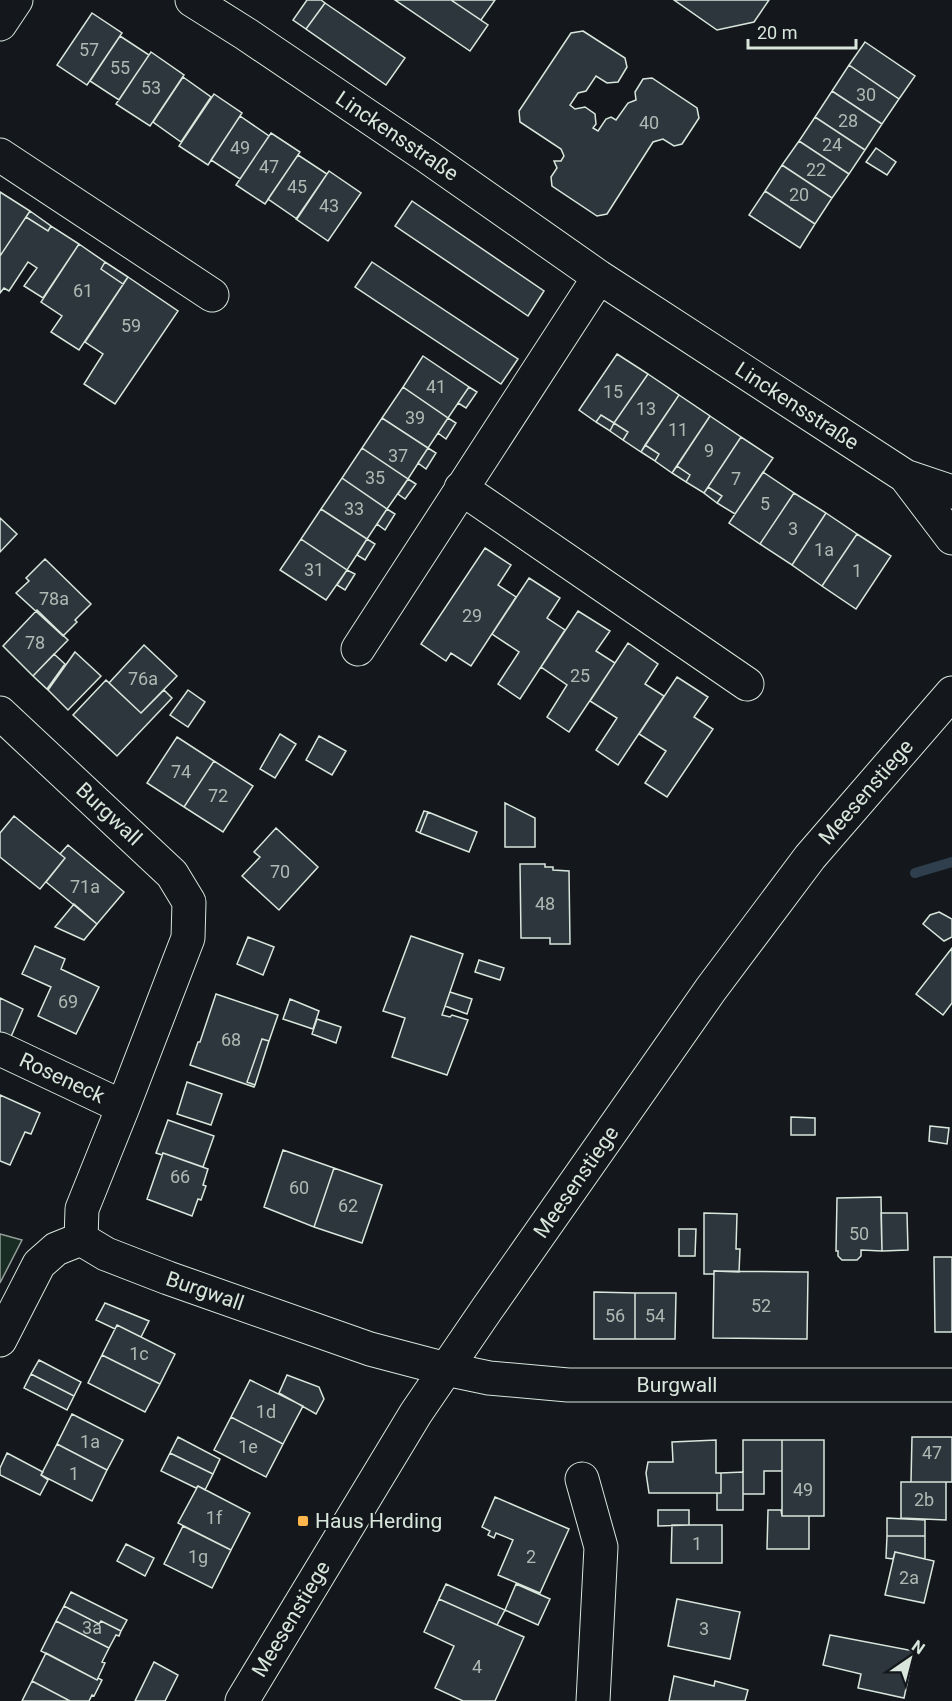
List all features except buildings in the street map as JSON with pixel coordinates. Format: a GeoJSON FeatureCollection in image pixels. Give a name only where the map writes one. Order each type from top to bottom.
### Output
{"type":"FeatureCollection","features":[{"type":"Feature","properties":{"kind":"street"},"geometry":{"type":"LineString","coordinates":[[0,24],[16,0]]}},
{"type":"Feature","properties":{"kind":"street","name":"Linckensstraße"},"geometry":{"type":"LineString","coordinates":[[192,0],[425,155],[599,277],[905,476],[952,492]]}},
{"type":"Feature","properties":{"kind":"street"},"geometry":{"type":"LineString","coordinates":[[0,155],[212,295]]}},
{"type":"Feature","properties":{"kind":"street"},"geometry":{"type":"LineString","coordinates":[[358,649],[599,277]]}},
{"type":"Feature","properties":{"kind":"street","name":"Linckensstraße"},"geometry":{"type":"LineString","coordinates":[[905,476],[952,538]]}},
{"type":"Feature","properties":{"kind":"street"},"geometry":{"type":"LineString","coordinates":[[461,488],[747,684]]}},
{"type":"Feature","properties":{"kind":"street","name":"Meesenstiege"},"geometry":{"type":"LineString","coordinates":[[242,1701],[411,1421],[711,989],[810,857],[952,693]]}},
{"type":"Feature","properties":{"kind":"street","name":"Burgwall"},"geometry":{"type":"LineString","coordinates":[[0,713],[172,874],[189,902],[188,938],[82,1209],[81,1239],[106,1254],[168,1278],[370,1349],[489,1378],[568,1385],[952,1385]]}},
{"type":"Feature","properties":{"kind":"street","name":"Roseneck"},"geometry":{"type":"LineString","coordinates":[[0,1049],[123,1107]]}},
{"type":"Feature","properties":{"kind":"street"},"geometry":{"type":"LineString","coordinates":[[0,1340],[39,1264],[56,1249],[81,1239]]}},
{"type":"Feature","properties":{"kind":"street"},"geometry":{"type":"LineString","coordinates":[[582,1479],[601,1547],[593,1701]]}},
{"type":"Feature","properties":{"kind":"green space"},"geometry":{"type":"Polygon","coordinates":[[[0,1234],[22,1240],[0,1283],[0,1234]]]}},
{"type":"Feature","properties":{"kind":"waterway"},"geometry":{"type":"LineString","coordinates":[[915,873],[952,862]]}},
{"type":"Feature","properties":{"kind":"place","name":"Haus Herding"},"geometry":{"type":"Point","coordinates":[303,1521]}}]}
